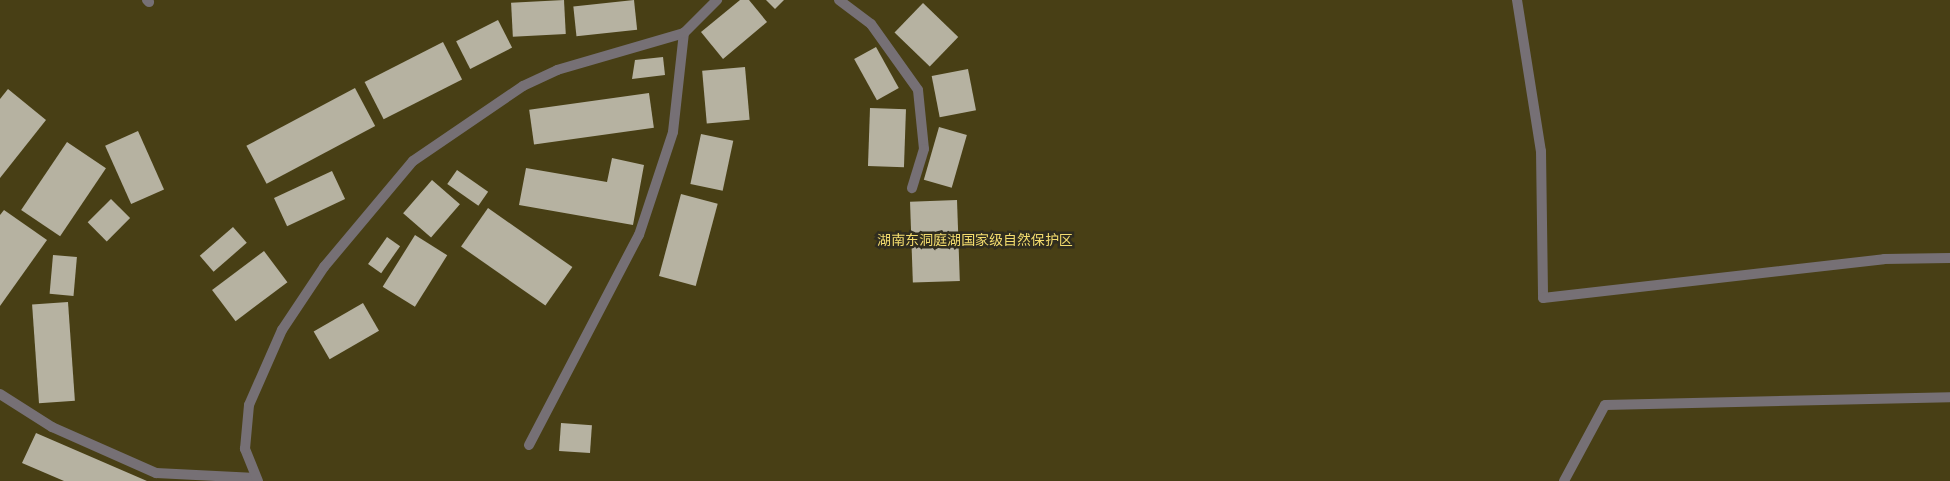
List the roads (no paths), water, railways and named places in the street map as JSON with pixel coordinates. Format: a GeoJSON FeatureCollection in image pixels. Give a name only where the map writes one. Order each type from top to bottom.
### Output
{"type":"FeatureCollection","features":[{"type":"Feature","properties":{"kind":"street"},"geometry":{"type":"LineString","coordinates":[[0,394],[52,427],[156,473],[257,480],[245,449],[249,405],[282,330],[324,267],[413,161],[460,126],[557,70],[684,33],[717,0]]}},
{"type":"Feature","properties":{"kind":"street"},"geometry":{"type":"LineString","coordinates":[[839,0],[871,24],[918,90],[924,149],[912,188]]}},
{"type":"Feature","properties":{"kind":"street"},"geometry":{"type":"LineString","coordinates":[[1517,0],[1541,151],[1543,298],[1884,259],[1950,258]]}},
{"type":"Feature","properties":{"kind":"street"},"geometry":{"type":"LineString","coordinates":[[529,445],[639,235],[673,132],[684,33]]}},
{"type":"Feature","properties":{"kind":"street"},"geometry":{"type":"LineString","coordinates":[[1564,481],[1605,405],[1950,396]]}},
{"type":"Feature","properties":{"kind":"park label","name":"湖南东洞庭湖国家级自然保护区"},"geometry":{"type":"Point","coordinates":[975,240]}}]}
